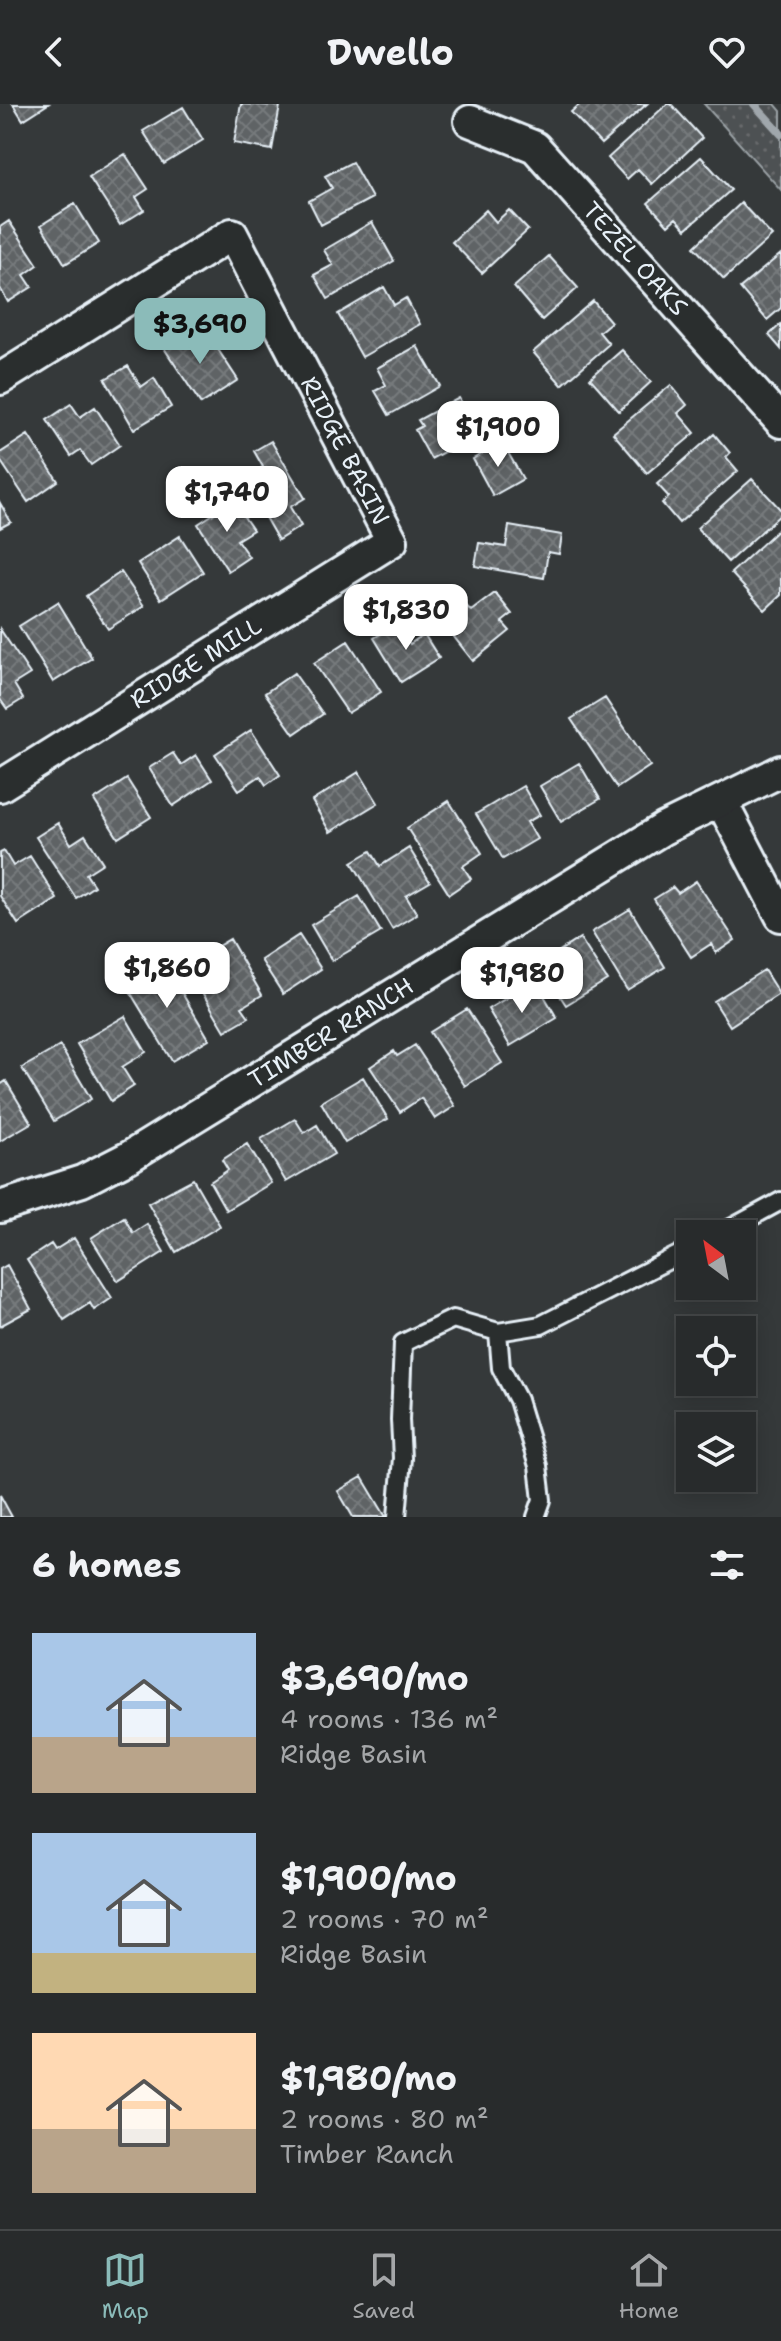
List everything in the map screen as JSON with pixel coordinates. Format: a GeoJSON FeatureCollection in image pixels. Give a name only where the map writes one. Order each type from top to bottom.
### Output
{"type":"FeatureCollection","features":[{"type":"Feature","properties":{"kind":"street","name":"TEZEL OAKS"},"geometry":{"type":"LineString","coordinates":[[470,121],[535,147],[781,422]]}},
{"type":"Feature","properties":{"kind":"street","name":"RIDGE BASIN"},"geometry":{"type":"LineString","coordinates":[[0,379],[232,234],[392,541]]}},
{"type":"Feature","properties":{"kind":"street","name":"RIDGE MILL"},"geometry":{"type":"LineString","coordinates":[[0,786],[392,541]]}},
{"type":"Feature","properties":{"kind":"street","name":"TIMBER RANCH"},"geometry":{"type":"LineString","coordinates":[[0,1207],[82,1181],[129,1157],[663,829],[781,771]]}},
{"type":"Feature","properties":{"kind":"street"},"geometry":{"type":"LineString","coordinates":[[721,801],[781,916]]}},
{"type":"Feature","properties":{"kind":"lane"},"geometry":{"type":"LineString","coordinates":[[746,1220],[781,1201]]}},
{"type":"Feature","properties":{"kind":"lane"},"geometry":{"type":"LineString","coordinates":[[397,1517],[402,1458],[403,1343],[453,1319],[498,1332],[541,1325],[676,1256]]}},
{"type":"Feature","properties":{"kind":"lane"},"geometry":{"type":"LineString","coordinates":[[498,1332],[501,1368],[518,1400],[538,1466],[542,1500],[536,1517]]}},
{"type":"Feature","properties":{"kind":"shaded area"},"geometry":{"type":"Polygon","coordinates":[[[704,104],[775,104],[781,111],[781,190],[704,104]]]}},
{"type":"Feature","properties":{"kind":"building"},"geometry":{"type":"Polygon","coordinates":[[[13,104],[48,104],[23,120],[13,104]]]}},
{"type":"Feature","properties":{"kind":"building"},"geometry":{"type":"Polygon","coordinates":[[[241,104],[280,106],[272,150],[234,143],[241,104]]]}},
{"type":"Feature","properties":{"kind":"building"},"geometry":{"type":"Polygon","coordinates":[[[580,104],[647,104],[601,144],[571,112],[580,104]]]}},
{"type":"Feature","properties":{"kind":"building"},"geometry":{"type":"Polygon","coordinates":[[[667,104],[671,104],[702,138],[652,184],[638,169],[627,179],[608,158],[667,104]]]}},
{"type":"Feature","properties":{"kind":"building"},"geometry":{"type":"Polygon","coordinates":[[[183,107],[203,140],[164,164],[143,131],[183,107]]]}},
{"type":"Feature","properties":{"kind":"building"},"geometry":{"type":"Polygon","coordinates":[[[125,154],[148,189],[136,197],[144,210],[120,225],[89,177],[125,154]]]}},
{"type":"Feature","properties":{"kind":"building"},"geometry":{"type":"Polygon","coordinates":[[[701,157],[731,190],[686,229],[676,218],[668,225],[648,203],[701,157]]]}},
{"type":"Feature","properties":{"kind":"building"},"geometry":{"type":"Polygon","coordinates":[[[352,162],[372,198],[321,225],[309,201],[332,188],[325,176],[352,162]]]}},
{"type":"Feature","properties":{"kind":"building"},"geometry":{"type":"Polygon","coordinates":[[[741,203],[772,236],[724,279],[694,247],[741,203]]]}},
{"type":"Feature","properties":{"kind":"building"},"geometry":{"type":"Polygon","coordinates":[[[75,204],[99,243],[65,264],[41,225],[75,204]]]}},
{"type":"Feature","properties":{"kind":"building"},"geometry":{"type":"Polygon","coordinates":[[[486,210],[496,222],[509,210],[528,230],[482,273],[452,242],[486,210]]]}},
{"type":"Feature","properties":{"kind":"building"},"geometry":{"type":"Polygon","coordinates":[[[9,221],[38,265],[24,275],[32,287],[8,302],[0,288],[0,227],[9,221]]]}},
{"type":"Feature","properties":{"kind":"building"},"geometry":{"type":"Polygon","coordinates":[[[372,222],[394,261],[328,299],[314,275],[333,265],[324,250],[372,222]]]}},
{"type":"Feature","properties":{"kind":"building"},"geometry":{"type":"Polygon","coordinates":[[[781,254],[781,308],[767,320],[740,288],[781,254]]]}},
{"type":"Feature","properties":{"kind":"building"},"geometry":{"type":"Polygon","coordinates":[[[549,256],[578,288],[542,320],[514,287],[549,256]]]}},
{"type":"Feature","properties":{"kind":"building"},"geometry":{"type":"Polygon","coordinates":[[[384,287],[394,305],[406,298],[420,324],[362,357],[338,314],[384,287]]]}},
{"type":"Feature","properties":{"kind":"building"},"geometry":{"type":"Polygon","coordinates":[[[593,301],[611,322],[599,332],[609,344],[562,385],[533,352],[593,301]]]}},
{"type":"Feature","properties":{"kind":"building"},"geometry":{"type":"Polygon","coordinates":[[[781,324],[781,349],[769,335],[781,324]]]}},
{"type":"Feature","properties":{"kind":"building"},"geometry":{"type":"Polygon","coordinates":[[[185,330],[195,346],[209,336],[238,380],[201,404],[162,345],[185,330]]]}},
{"type":"Feature","properties":{"kind":"building"},"geometry":{"type":"Polygon","coordinates":[[[417,346],[440,386],[389,415],[375,391],[386,385],[377,368],[417,346]]]}},
{"type":"Feature","properties":{"kind":"building"},"geometry":{"type":"Polygon","coordinates":[[[622,350],[651,382],[619,411],[590,378],[622,350]]]}},
{"type":"Feature","properties":{"kind":"building"},"geometry":{"type":"Polygon","coordinates":[[[128,366],[141,387],[154,378],[171,407],[134,429],[105,379],[128,366]]]}},
{"type":"Feature","properties":{"kind":"building"},"geometry":{"type":"Polygon","coordinates":[[[671,385],[687,405],[678,413],[695,433],[647,473],[613,433],[671,385]]]}},
{"type":"Feature","properties":{"kind":"building"},"geometry":{"type":"Polygon","coordinates":[[[459,398],[479,433],[431,459],[415,430],[422,426],[418,420],[459,398]]]}},
{"type":"Feature","properties":{"kind":"building"},"geometry":{"type":"Polygon","coordinates":[[[71,404],[80,417],[95,407],[120,445],[91,465],[80,450],[71,456],[47,420],[71,404]]]}},
{"type":"Feature","properties":{"kind":"building"},"geometry":{"type":"Polygon","coordinates":[[[714,434],[730,453],[726,457],[738,471],[679,523],[662,503],[669,497],[657,484],[714,434]]]}},
{"type":"Feature","properties":{"kind":"building"},"geometry":{"type":"Polygon","coordinates":[[[28,435],[58,481],[28,502],[0,460],[0,453],[28,435]]]}},
{"type":"Feature","properties":{"kind":"building"},"geometry":{"type":"Polygon","coordinates":[[[271,441],[305,498],[290,507],[301,526],[278,540],[243,479],[263,467],[254,451],[271,441]]]}},
{"type":"Feature","properties":{"kind":"building"},"geometry":{"type":"Polygon","coordinates":[[[502,442],[523,479],[493,496],[473,459],[502,442]]]}},
{"type":"Feature","properties":{"kind":"building"},"geometry":{"type":"Polygon","coordinates":[[[752,479],[781,510],[781,514],[728,562],[697,528],[752,479]]]}},
{"type":"Feature","properties":{"kind":"building"},"geometry":{"type":"Polygon","coordinates":[[[233,501],[253,530],[237,540],[249,557],[228,571],[198,524],[233,501]]]}},
{"type":"Feature","properties":{"kind":"building"},"geometry":{"type":"Polygon","coordinates":[[[0,503],[11,522],[0,528],[0,503]]]}},
{"type":"Feature","properties":{"kind":"building"},"geometry":{"type":"Polygon","coordinates":[[[509,526],[562,535],[559,554],[548,552],[544,578],[475,566],[479,543],[506,547],[509,526]]]}},
{"type":"Feature","properties":{"kind":"building"},"geometry":{"type":"Polygon","coordinates":[[[781,527],[781,595],[765,610],[731,573],[781,527]]]}},
{"type":"Feature","properties":{"kind":"building"},"geometry":{"type":"Polygon","coordinates":[[[180,536],[203,572],[161,599],[138,563],[180,536]]]}},
{"type":"Feature","properties":{"kind":"building"},"geometry":{"type":"Polygon","coordinates":[[[121,572],[144,606],[108,629],[86,596],[121,572]]]}},
{"type":"Feature","properties":{"kind":"building"},"geometry":{"type":"Polygon","coordinates":[[[495,593],[512,614],[502,622],[510,631],[473,661],[439,618],[461,600],[471,611],[495,593]]]}},
{"type":"Feature","properties":{"kind":"building"},"geometry":{"type":"Polygon","coordinates":[[[58,602],[92,658],[53,682],[19,626],[58,602]]]}},
{"type":"Feature","properties":{"kind":"building"},"geometry":{"type":"Polygon","coordinates":[[[397,624],[410,644],[424,634],[439,658],[401,682],[374,638],[397,624]]]}},
{"type":"Feature","properties":{"kind":"building"},"geometry":{"type":"Polygon","coordinates":[[[0,629],[30,674],[14,684],[23,699],[7,709],[0,699],[0,629]]]}},
{"type":"Feature","properties":{"kind":"building"},"geometry":{"type":"Polygon","coordinates":[[[348,641],[381,692],[348,713],[314,663],[348,641]]]}},
{"type":"Feature","properties":{"kind":"building"},"geometry":{"type":"Polygon","coordinates":[[[294,673],[323,714],[294,734],[265,693],[294,673]]]}},
{"type":"Feature","properties":{"kind":"building"},"geometry":{"type":"Polygon","coordinates":[[[605,698],[650,766],[617,788],[571,719],[605,698]]]}},
{"type":"Feature","properties":{"kind":"building"},"geometry":{"type":"Polygon","coordinates":[[[251,730],[280,775],[266,785],[260,776],[239,790],[215,754],[251,730]]]}},
{"type":"Feature","properties":{"kind":"building"},"geometry":{"type":"Polygon","coordinates":[[[173,753],[181,765],[196,755],[212,780],[173,806],[149,768],[173,753]]]}},
{"type":"Feature","properties":{"kind":"building"},"geometry":{"type":"Polygon","coordinates":[[[579,763],[600,799],[561,822],[540,786],[579,763]]]}},
{"type":"Feature","properties":{"kind":"building"},"geometry":{"type":"Polygon","coordinates":[[[359,772],[378,803],[330,832],[312,801],[359,772]]]}},
{"type":"Feature","properties":{"kind":"building"},"geometry":{"type":"Polygon","coordinates":[[[127,779],[151,817],[118,838],[94,800],[127,779]]]}},
{"type":"Feature","properties":{"kind":"building"},"geometry":{"type":"Polygon","coordinates":[[[523,786],[540,815],[527,822],[537,839],[503,859],[476,814],[523,786]]]}},
{"type":"Feature","properties":{"kind":"building"},"geometry":{"type":"Polygon","coordinates":[[[449,801],[482,853],[463,866],[471,879],[449,894],[407,828],[449,801]]]}},
{"type":"Feature","properties":{"kind":"building"},"geometry":{"type":"Polygon","coordinates":[[[58,823],[71,844],[85,835],[103,863],[86,874],[94,886],[76,898],[36,837],[58,823]]]}},
{"type":"Feature","properties":{"kind":"building"},"geometry":{"type":"Polygon","coordinates":[[[409,848],[430,882],[406,896],[417,914],[392,929],[352,862],[371,851],[380,866],[409,848]]]}},
{"type":"Feature","properties":{"kind":"building"},"geometry":{"type":"Polygon","coordinates":[[[4,851],[13,866],[30,856],[57,899],[18,924],[0,896],[0,853],[4,851]]]}},
{"type":"Feature","properties":{"kind":"building"},"geometry":{"type":"Polygon","coordinates":[[[696,881],[735,940],[716,953],[711,944],[691,957],[654,899],[673,887],[678,893],[696,881]]]}},
{"type":"Feature","properties":{"kind":"building"},"geometry":{"type":"Polygon","coordinates":[[[359,896],[381,932],[332,961],[311,925],[359,896]]]}},
{"type":"Feature","properties":{"kind":"building"},"geometry":{"type":"Polygon","coordinates":[[[630,909],[665,967],[627,990],[592,932],[630,909]]]}},
{"type":"Feature","properties":{"kind":"building"},"geometry":{"type":"Polygon","coordinates":[[[299,935],[321,969],[283,994],[261,960],[299,935]]]}},
{"type":"Feature","properties":{"kind":"building"},"geometry":{"type":"Polygon","coordinates":[[[580,938],[607,980],[566,1005],[539,964],[580,938]]]}},
{"type":"Feature","properties":{"kind":"building"},"geometry":{"type":"Polygon","coordinates":[[[230,939],[262,995],[242,1007],[249,1017],[225,1031],[186,965],[230,939]]]}},
{"type":"Feature","properties":{"kind":"building"},"geometry":{"type":"Polygon","coordinates":[[[162,959],[209,1039],[172,1061],[124,982],[162,959]]]}},
{"type":"Feature","properties":{"kind":"building"},"geometry":{"type":"Polygon","coordinates":[[[764,970],[779,994],[730,1026],[714,1001],[764,970]]]}},
{"type":"Feature","properties":{"kind":"building"},"geometry":{"type":"Polygon","coordinates":[[[539,987],[557,1018],[510,1046],[488,1009],[522,989],[526,995],[539,987]]]}},
{"type":"Feature","properties":{"kind":"building"},"geometry":{"type":"Polygon","coordinates":[[[467,1009],[502,1063],[465,1086],[430,1032],[467,1009]]]}},
{"type":"Feature","properties":{"kind":"building"},"geometry":{"type":"Polygon","coordinates":[[[125,1016],[146,1052],[122,1067],[134,1086],[111,1101],[77,1044],[125,1016]]]}},
{"type":"Feature","properties":{"kind":"building"},"geometry":{"type":"Polygon","coordinates":[[[415,1045],[455,1106],[435,1119],[421,1098],[400,1112],[370,1067],[394,1051],[397,1056],[415,1045]]]}},
{"type":"Feature","properties":{"kind":"building"},"geometry":{"type":"Polygon","coordinates":[[[60,1046],[91,1099],[54,1121],[22,1068],[60,1046]]]}},
{"type":"Feature","properties":{"kind":"building"},"geometry":{"type":"Polygon","coordinates":[[[363,1077],[388,1119],[345,1143],[321,1102],[363,1077]]]}},
{"type":"Feature","properties":{"kind":"building"},"geometry":{"type":"Polygon","coordinates":[[[6,1081],[31,1123],[0,1141],[0,1085],[6,1081]]]}},
{"type":"Feature","properties":{"kind":"building"},"geometry":{"type":"Polygon","coordinates":[[[295,1119],[304,1133],[317,1125],[334,1154],[286,1182],[261,1139],[295,1119]]]}},
{"type":"Feature","properties":{"kind":"building"},"geometry":{"type":"Polygon","coordinates":[[[247,1144],[271,1183],[226,1210],[210,1182],[228,1170],[222,1160],[247,1144]]]}},
{"type":"Feature","properties":{"kind":"building"},"geometry":{"type":"Polygon","coordinates":[[[193,1179],[220,1226],[176,1252],[148,1203],[193,1179]]]}},
{"type":"Feature","properties":{"kind":"building"},"geometry":{"type":"Polygon","coordinates":[[[124,1217],[133,1233],[147,1224],[164,1252],[118,1281],[91,1238],[124,1217]]]}},
{"type":"Feature","properties":{"kind":"building"},"geometry":{"type":"Polygon","coordinates":[[[74,1238],[112,1298],[94,1310],[90,1303],[64,1320],[27,1260],[51,1244],[55,1250],[74,1238]]]}},
{"type":"Feature","properties":{"kind":"building"},"geometry":{"type":"Polygon","coordinates":[[[7,1265],[31,1309],[0,1326],[0,1269],[7,1265]]]}},
{"type":"Feature","properties":{"kind":"building"},"geometry":{"type":"Polygon","coordinates":[[[362,1477],[386,1517],[353,1517],[338,1491],[362,1477]]]}},
{"type":"Feature","properties":{"kind":"building"},"geometry":{"type":"Polygon","coordinates":[[[0,1495],[12,1517],[0,1517],[0,1495]]]}},
{"type":"Feature","properties":{"kind":"waterway"},"geometry":{"type":"LineString","coordinates":[[754,104],[781,134]]}}]}
